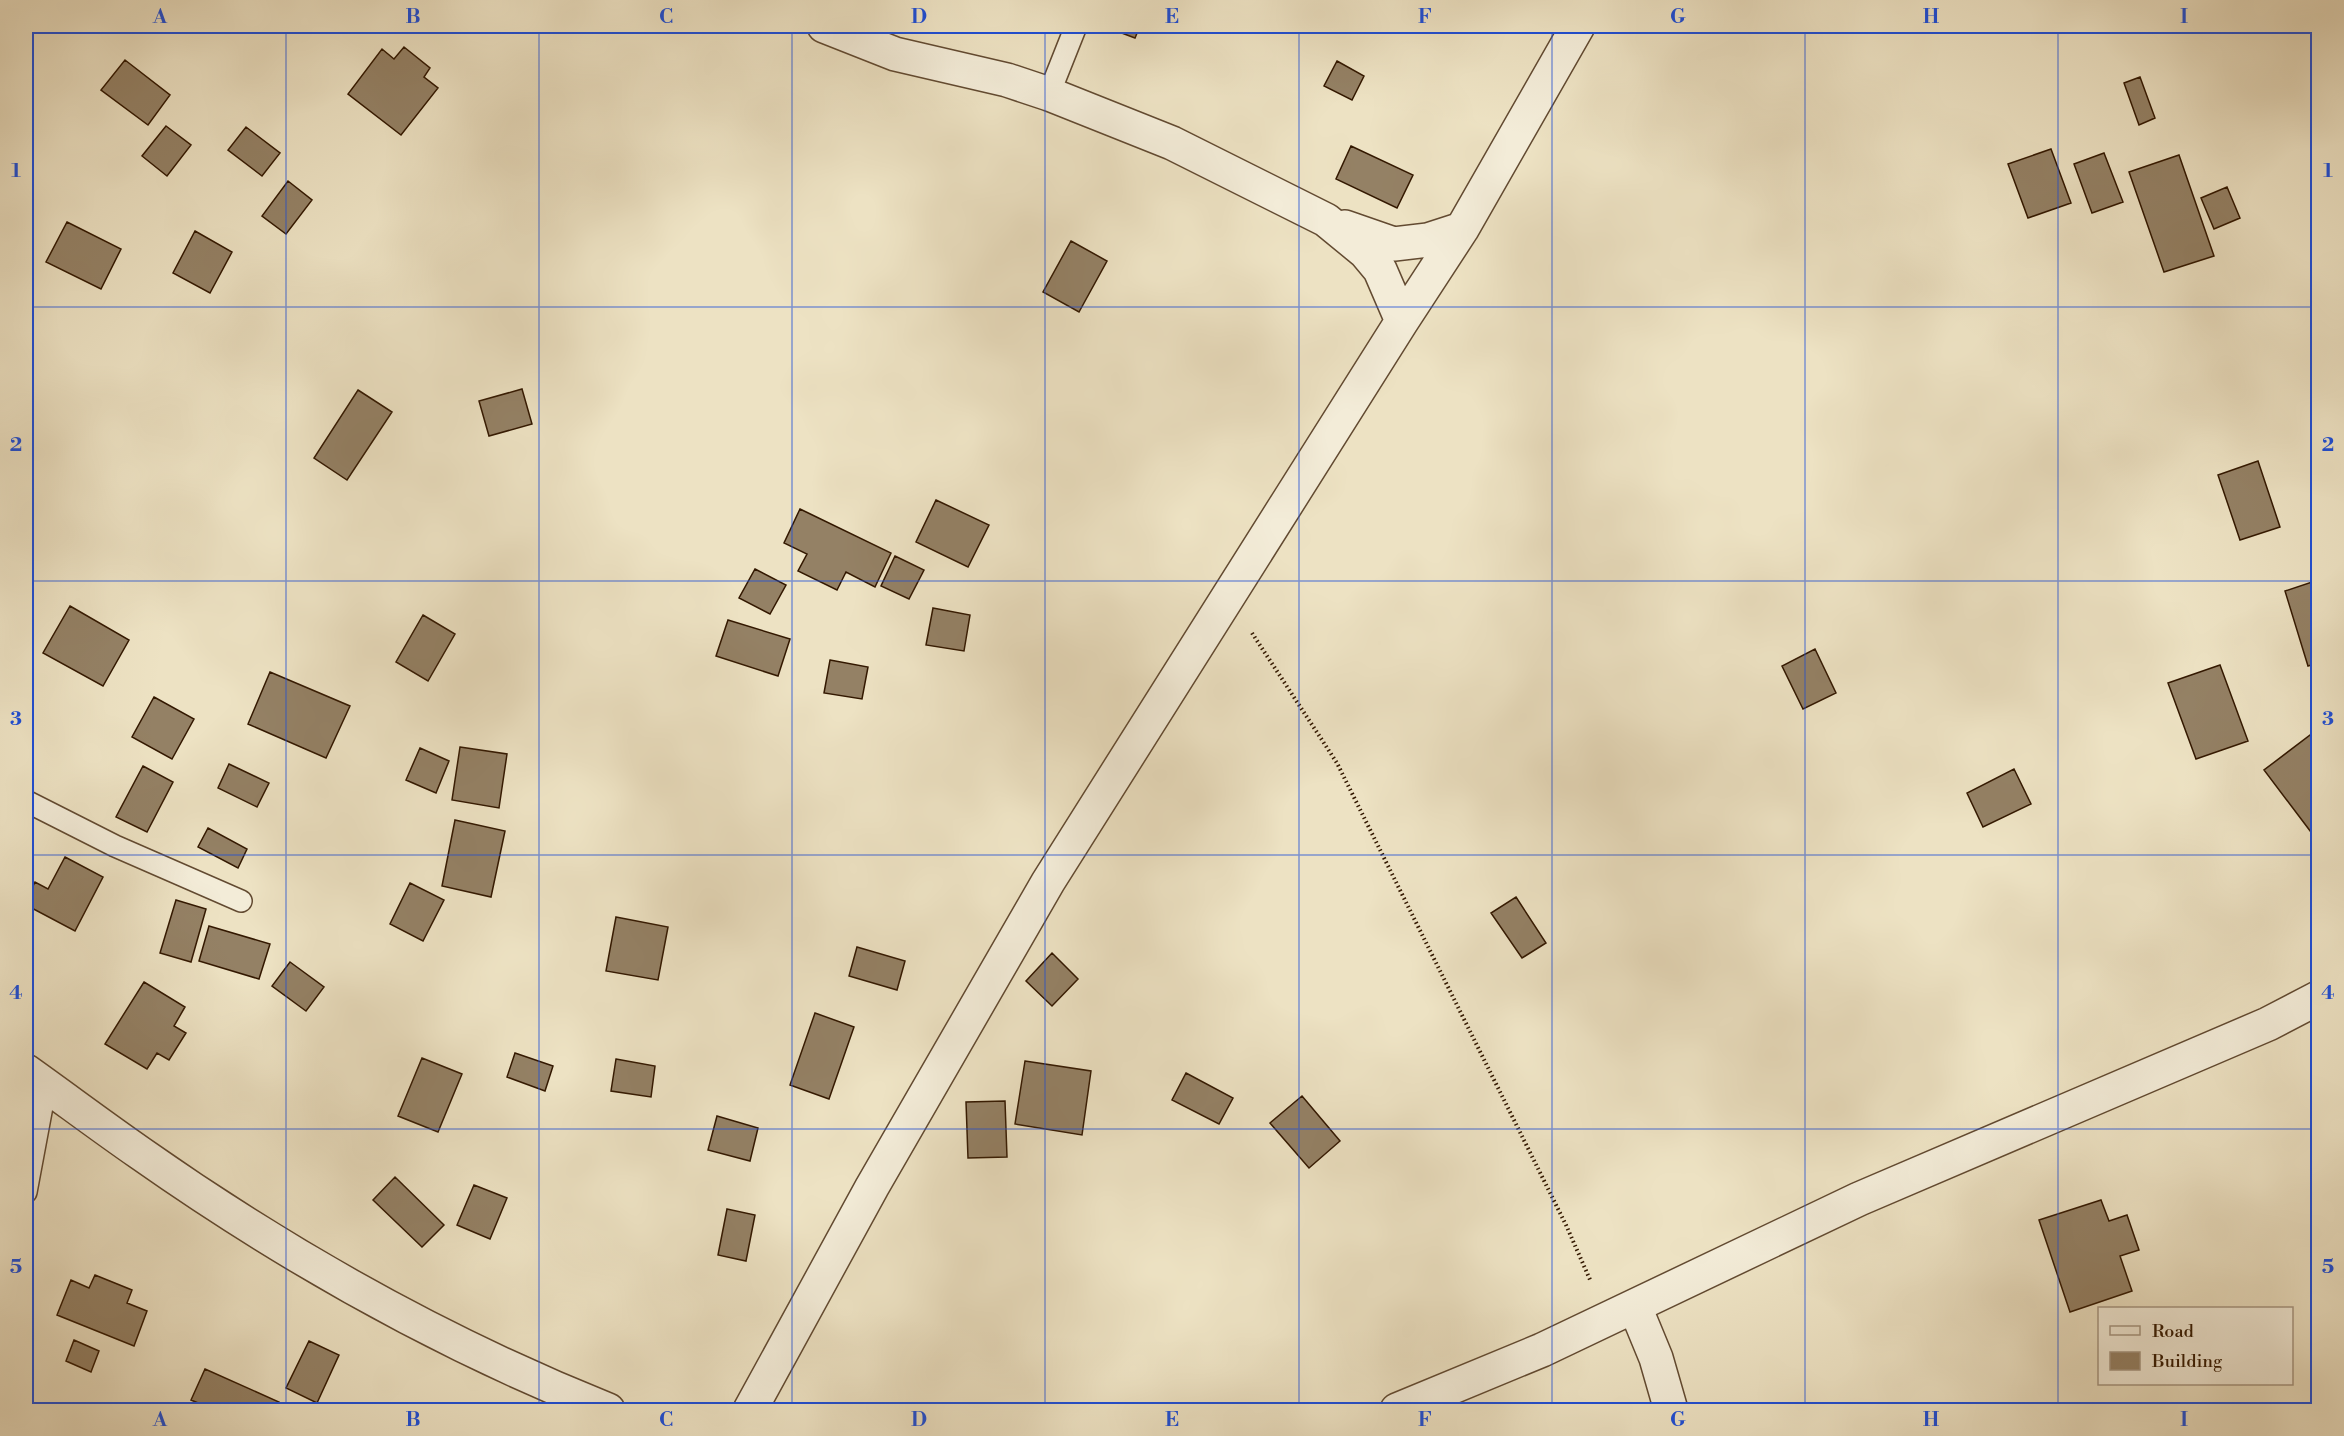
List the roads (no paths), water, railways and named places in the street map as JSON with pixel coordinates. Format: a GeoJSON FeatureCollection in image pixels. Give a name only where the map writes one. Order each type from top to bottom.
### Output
{"type":"FeatureCollection","features":[{"type":"Feature","properties":{"kind":"street"},"geometry":{"type":"LineString","coordinates":[[824,26],[895,54],[1007,80],[1049,94],[1172,143],[1326,220],[1394,244],[1428,240],[1462,229]]}},
{"type":"Feature","properties":{"kind":"street"},"geometry":{"type":"LineString","coordinates":[[750,1410],[872,1187],[1047,882],[1462,229],[1578,26]]}},
{"type":"Feature","properties":{"kind":"street"},"geometry":{"type":"LineString","coordinates":[[1326,220],[1365,252],[1380,270],[1402,321]]}},
{"type":"Feature","properties":{"kind":"street"},"geometry":{"type":"LineString","coordinates":[[1397,1410],[1542,1350],[1859,1199],[2268,1024],[2319,998]]}},
{"type":"Feature","properties":{"kind":"street"},"geometry":{"type":"LineString","coordinates":[[36,1078],[141,1154],[257,1229],[394,1311],[547,1399],[608,1410]]}},
{"type":"Feature","properties":{"kind":"street"},"geometry":{"type":"LineString","coordinates":[[1621,1314],[1656,1358],[1671,1410]]}},
{"type":"Feature","properties":{"kind":"lane"},"geometry":{"type":"LineString","coordinates":[[1049,94],[1076,26]]}},
{"type":"Feature","properties":{"kind":"lane"},"geometry":{"type":"LineString","coordinates":[[26,801],[115,846],[241,901]]}},
{"type":"Feature","properties":{"kind":"lane"},"geometry":{"type":"LineString","coordinates":[[26,1192],[36,1078]]}}]}
